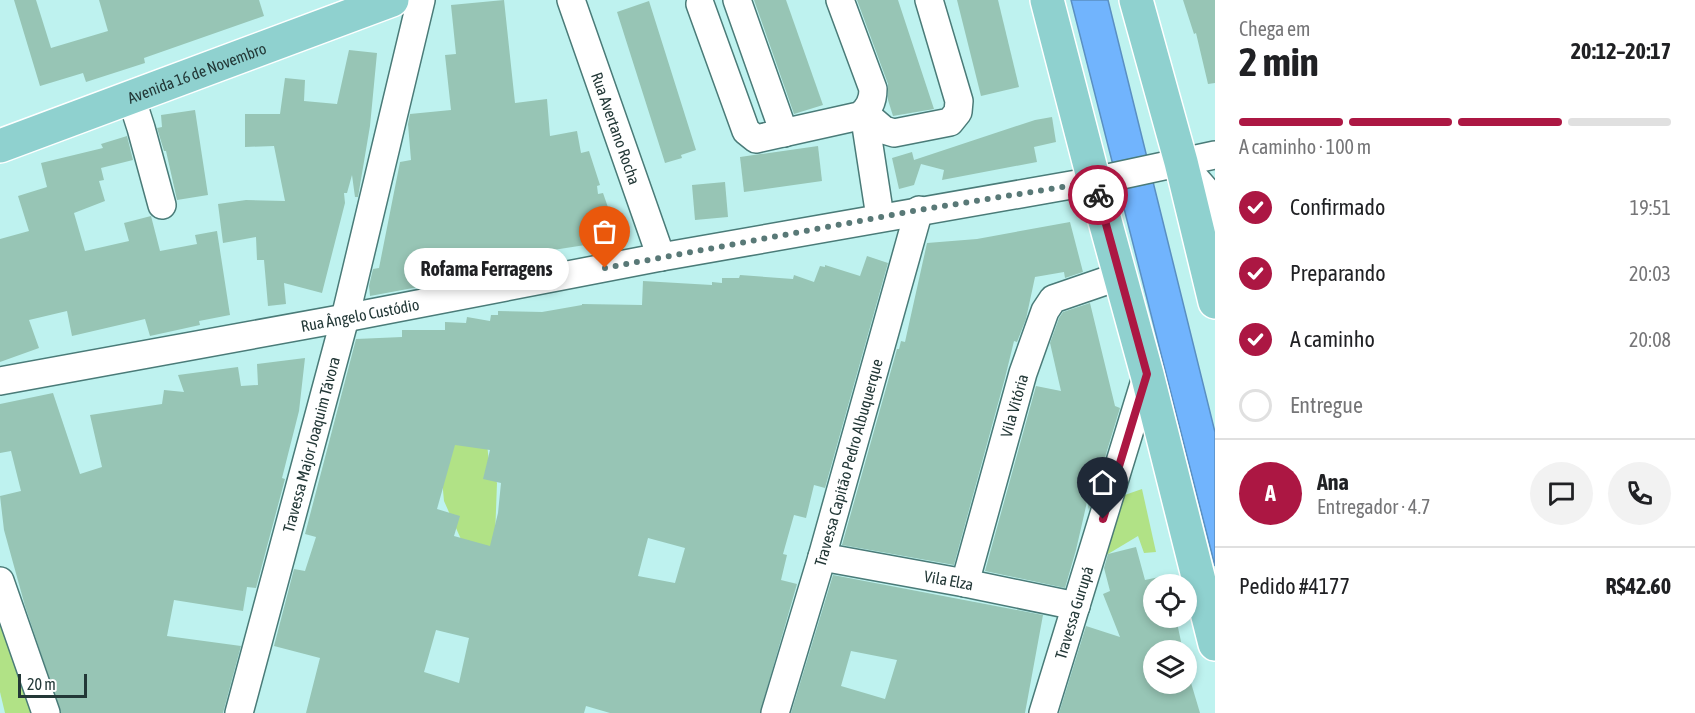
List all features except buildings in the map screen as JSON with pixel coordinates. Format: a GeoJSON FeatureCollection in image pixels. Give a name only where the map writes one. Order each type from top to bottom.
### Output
{"type":"FeatureCollection","features":[{"type":"Feature","properties":{"kind":"main road","name":"Avenida 16 de Novembro"},"geometry":{"type":"LineString","coordinates":[[0,146],[392,0]]}},
{"type":"Feature","properties":{"kind":"main road"},"geometry":{"type":"LineString","coordinates":[[1047,0],[1102,180],[1120,276],[1215,644]]}},
{"type":"Feature","properties":{"kind":"main road"},"geometry":{"type":"LineString","coordinates":[[1136,0],[1168,166],[1211,265],[1215,302]]}},
{"type":"Feature","properties":{"kind":"street","name":"Travessa Major Joaquim Távora"},"geometry":{"type":"LineString","coordinates":[[239,713],[345,318],[421,0]]}},
{"type":"Feature","properties":{"kind":"street","name":"Rua Avertano Rocha"},"geometry":{"type":"LineString","coordinates":[[571,0],[661,257]]}},
{"type":"Feature","properties":{"kind":"street"},"geometry":{"type":"LineString","coordinates":[[737,0],[784,133]]}},
{"type":"Feature","properties":{"kind":"street"},"geometry":{"type":"LineString","coordinates":[[840,0],[873,89],[872,100],[864,113],[880,217]]}},
{"type":"Feature","properties":{"kind":"street"},"geometry":{"type":"LineString","coordinates":[[864,113],[894,134],[950,122],[958,112],[959,101],[929,0]]}},
{"type":"Feature","properties":{"kind":"street"},"geometry":{"type":"LineString","coordinates":[[700,4],[746,131],[756,139],[864,113]]}},
{"type":"Feature","properties":{"kind":"street"},"geometry":{"type":"LineString","coordinates":[[130,97],[162,205]]}},
{"type":"Feature","properties":{"kind":"street","name":"Rua Ângelo Custódio"},"geometry":{"type":"LineString","coordinates":[[0,381],[880,217],[1102,180],[1215,155]]}},
{"type":"Feature","properties":{"kind":"street"},"geometry":{"type":"LineString","coordinates":[[1168,166],[1207,192],[1215,214]]}},
{"type":"Feature","properties":{"kind":"street","name":"Travessa Capitão Pedro Albuquerque"},"geometry":{"type":"LineString","coordinates":[[775,713],[822,557],[919,210]]}},
{"type":"Feature","properties":{"kind":"street","name":"Vila Vitória"},"geometry":{"type":"LineString","coordinates":[[965,582],[1023,373],[1045,311],[1053,299],[1120,276]]}},
{"type":"Feature","properties":{"kind":"street","name":"Travessa Gurupá"},"geometry":{"type":"LineString","coordinates":[[1043,713],[1147,374]]}},
{"type":"Feature","properties":{"kind":"street","name":"Vila Elza"},"geometry":{"type":"LineString","coordinates":[[822,557],[965,582],[1076,606]]}},
{"type":"Feature","properties":{"kind":"street"},"geometry":{"type":"LineString","coordinates":[[0,582],[46,713]]}},
{"type":"Feature","properties":{"kind":"green space"},"geometry":{"type":"Polygon","coordinates":[[[451,438],[487,444],[489,462],[497,483],[495,537],[522,549],[464,546],[444,501],[441,469],[451,438]]]}},
{"type":"Feature","properties":{"kind":"green space"},"geometry":{"type":"Polygon","coordinates":[[[1142,489],[1156,552],[1144,553],[1138,536],[1103,557],[1119,497],[1142,489]]]}},
{"type":"Feature","properties":{"kind":"green space"},"geometry":{"type":"Polygon","coordinates":[[[0,599],[39,713],[5,713],[0,692],[0,599]]]}},
{"type":"Feature","properties":{"kind":"water"},"geometry":{"type":"Polygon","coordinates":[[[1071,0],[1108,0],[1215,432],[1215,566],[1071,0]]]}},
{"type":"Feature","properties":{"kind":"way so far"},"geometry":{"type":"LineString","coordinates":[[605,268],[919,210],[1094,182],[1098,195]]}},
{"type":"Feature","properties":{"kind":"place","name":"Rofama Ferragens"},"geometry":{"type":"Point","coordinates":[605,268]}},
{"type":"Feature","properties":{"kind":"route"},"geometry":{"type":"LineString","coordinates":[[1098,195],[1147,374],[1103,519]]}}]}
